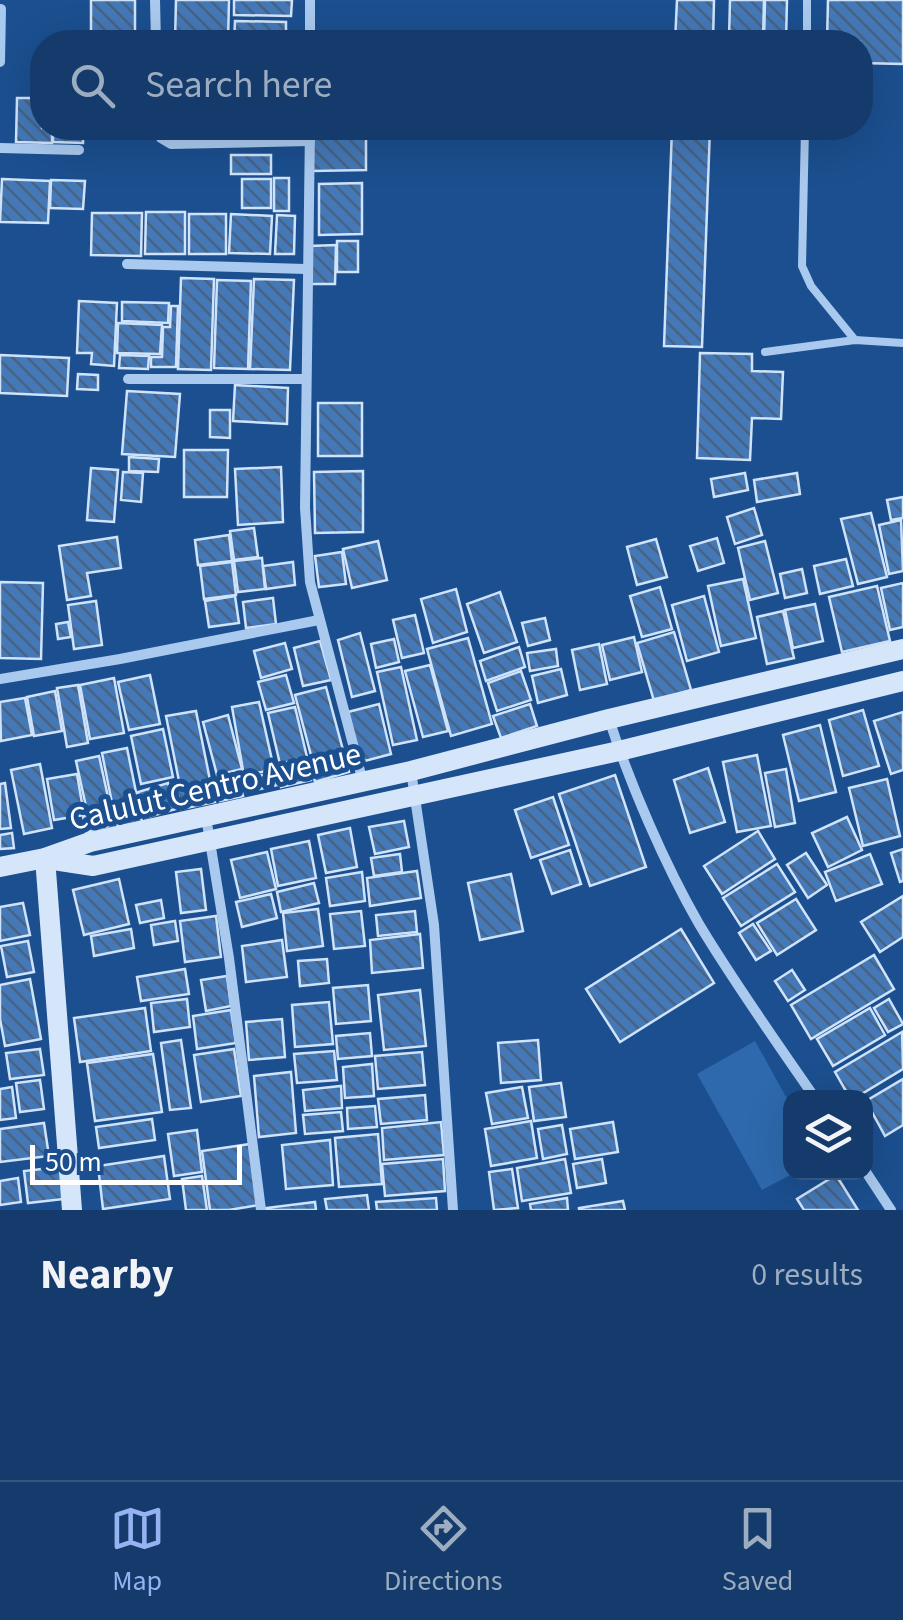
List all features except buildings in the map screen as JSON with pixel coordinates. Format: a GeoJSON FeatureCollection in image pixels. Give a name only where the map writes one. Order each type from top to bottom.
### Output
{"type":"FeatureCollection","features":[{"type":"Feature","properties":{"kind":"main road","name":"Calulut Centro Avenue"},"geometry":{"type":"LineString","coordinates":[[45,858],[90,842],[364,782],[903,649]]}},
{"type":"Feature","properties":{"kind":"main road","name":"Calulut Centro Avenue"},"geometry":{"type":"LineString","coordinates":[[45,858],[94,866],[619,750],[903,681]]}},
{"type":"Feature","properties":{"kind":"main road"},"geometry":{"type":"LineString","coordinates":[[730,692],[737,723]]}},
{"type":"Feature","properties":{"kind":"main road"},"geometry":{"type":"LineString","coordinates":[[0,867],[45,858],[72,1210]]}},
{"type":"Feature","properties":{"kind":"street"},"geometry":{"type":"LineString","coordinates":[[155,0],[156,30]]}},
{"type":"Feature","properties":{"kind":"street"},"geometry":{"type":"LineString","coordinates":[[310,0],[310,30]]}},
{"type":"Feature","properties":{"kind":"street"},"geometry":{"type":"LineString","coordinates":[[0,62],[1,10]]}},
{"type":"Feature","properties":{"kind":"street"},"geometry":{"type":"LineString","coordinates":[[164,140],[171,144],[310,141],[305,508],[310,582],[364,782]]}},
{"type":"Feature","properties":{"kind":"street"},"geometry":{"type":"LineString","coordinates":[[0,148],[78,150]]}},
{"type":"Feature","properties":{"kind":"street"},"geometry":{"type":"LineString","coordinates":[[127,264],[306,269]]}},
{"type":"Feature","properties":{"kind":"street"},"geometry":{"type":"LineString","coordinates":[[128,378],[306,379]]}},
{"type":"Feature","properties":{"kind":"street"},"geometry":{"type":"LineString","coordinates":[[0,679],[320,620]]}},
{"type":"Feature","properties":{"kind":"street"},"geometry":{"type":"LineString","coordinates":[[610,719],[619,750],[698,921],[809,1090]]}},
{"type":"Feature","properties":{"kind":"street"},"geometry":{"type":"LineString","coordinates":[[410,771],[434,925],[453,1210]]}},
{"type":"Feature","properties":{"kind":"street"},"geometry":{"type":"LineString","coordinates":[[206,817],[262,1210]]}},
{"type":"Feature","properties":{"kind":"street"},"geometry":{"type":"LineString","coordinates":[[871,1180],[891,1210]]}},
{"type":"Feature","properties":{"kind":"lane"},"geometry":{"type":"LineString","coordinates":[[806,30],[807,0]]}},
{"type":"Feature","properties":{"kind":"lane"},"geometry":{"type":"LineString","coordinates":[[805,140],[802,266],[811,286],[855,340]]}},
{"type":"Feature","properties":{"kind":"lane"},"geometry":{"type":"LineString","coordinates":[[765,352],[855,340],[903,342]]}},
{"type":"Feature","properties":{"kind":"shaded area"},"geometry":{"type":"Polygon","coordinates":[[[755,1041],[783,1091],[783,1179],[762,1190],[697,1074],[755,1041]]]}}]}
